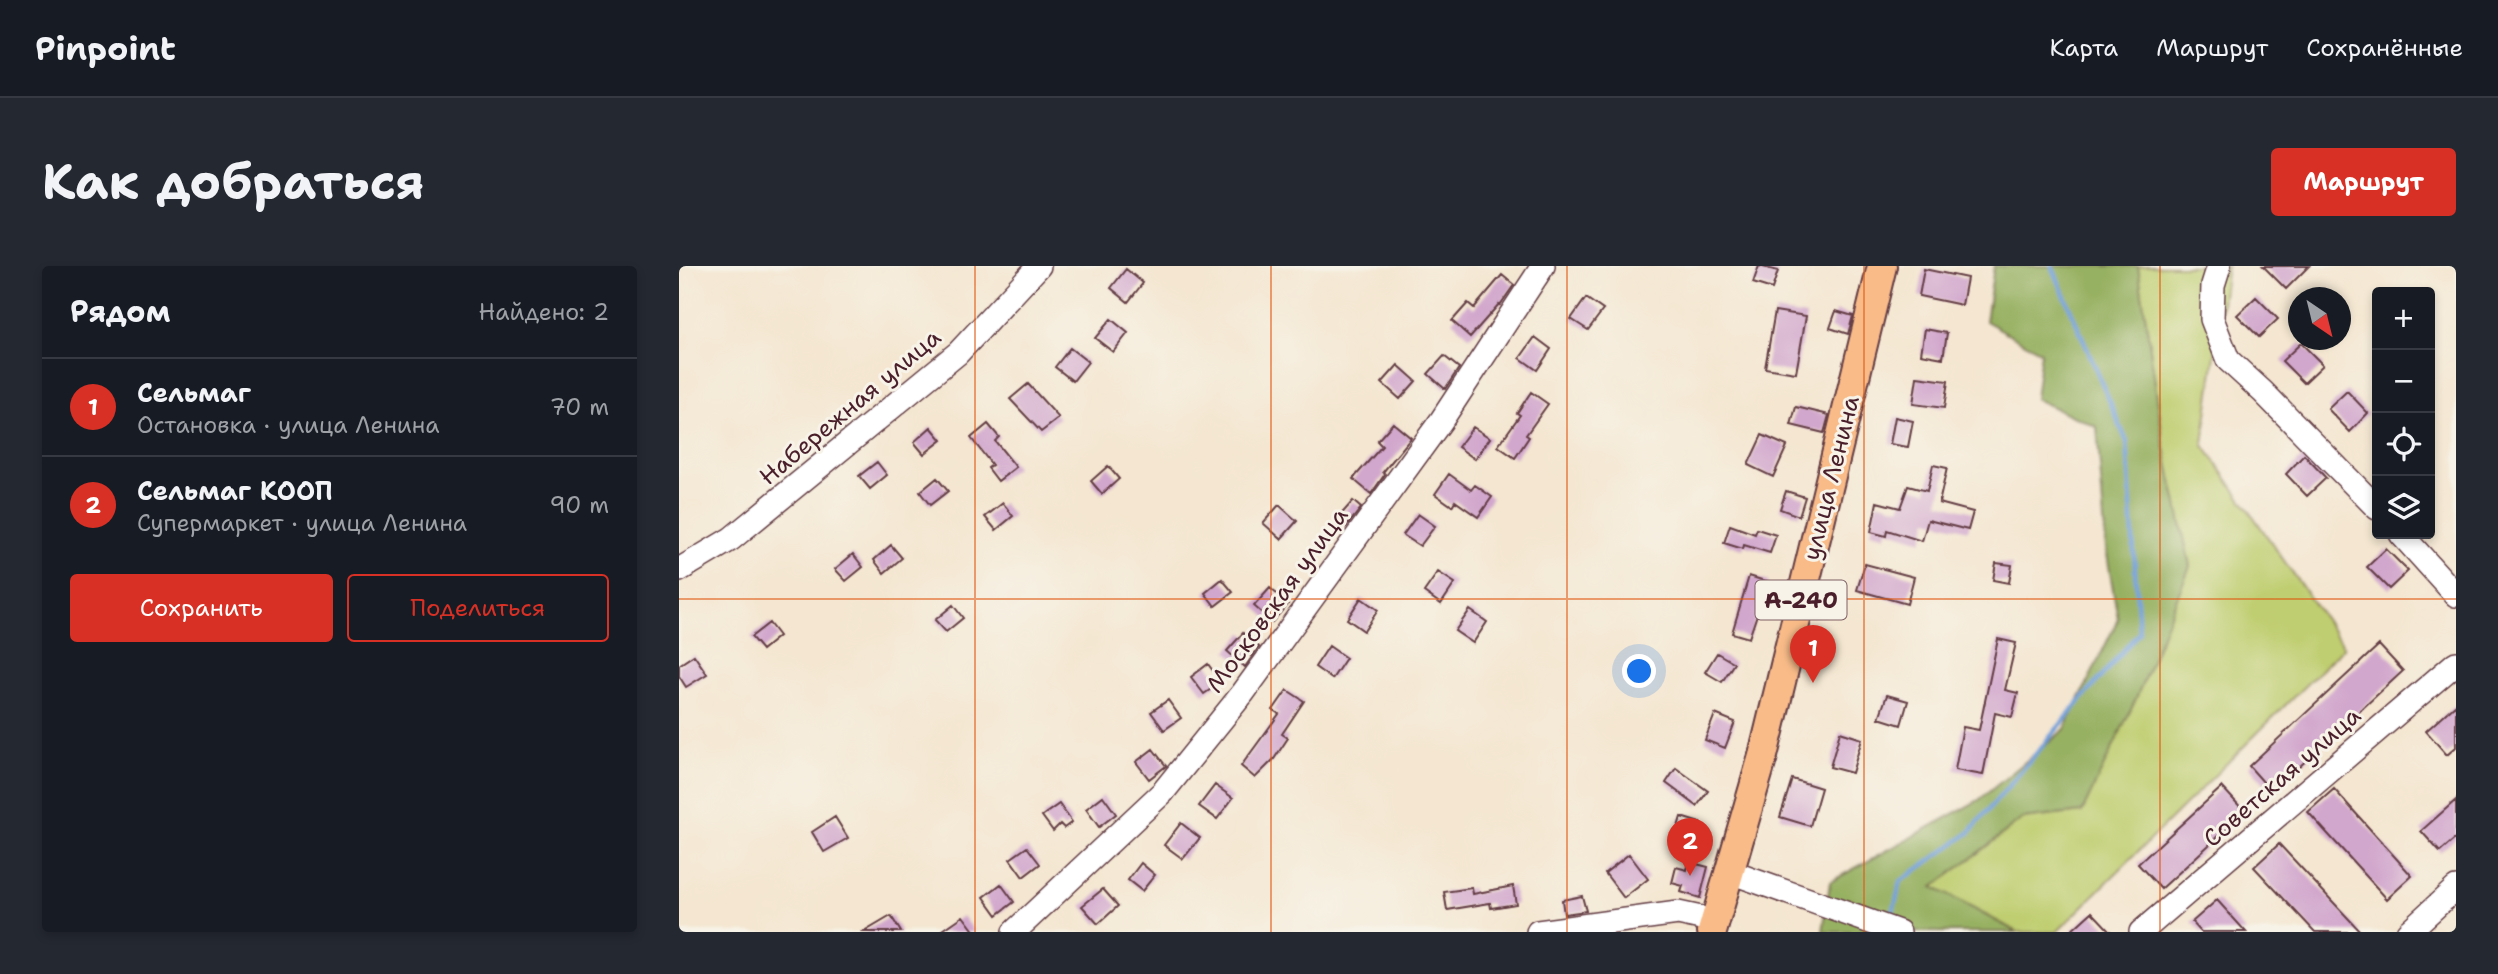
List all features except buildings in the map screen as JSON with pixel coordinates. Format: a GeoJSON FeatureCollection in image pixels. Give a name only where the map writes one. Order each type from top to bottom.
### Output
{"type":"FeatureCollection","features":[{"type":"Feature","properties":{"kind":"main road","name":"улица Ленина"},"geometry":{"type":"LineString","coordinates":[[1714,927],[1786,665],[1882,266]]}},
{"type":"Feature","properties":{"kind":"street","name":"Набережная улица"},"geometry":{"type":"LineString","coordinates":[[679,570],[731,539],[958,353],[1039,266]]}},
{"type":"Feature","properties":{"kind":"street","name":"Московская улица"},"geometry":{"type":"LineString","coordinates":[[1014,932],[1163,792],[1243,694],[1441,421],[1543,266]]}},
{"type":"Feature","properties":{"kind":"street"},"geometry":{"type":"LineString","coordinates":[[2219,266],[2213,285],[2211,319],[2228,360],[2263,391],[2372,503]]}},
{"type":"Feature","properties":{"kind":"street"},"geometry":{"type":"LineString","coordinates":[[2406,539],[2456,595]]}},
{"type":"Feature","properties":{"kind":"street","name":"Советская улица"},"geometry":{"type":"LineString","coordinates":[[2141,932],[2456,663]]}},
{"type":"Feature","properties":{"kind":"street"},"geometry":{"type":"LineString","coordinates":[[1731,872],[1899,932]]}},
{"type":"Feature","properties":{"kind":"street"},"geometry":{"type":"LineString","coordinates":[[2408,932],[2456,888]]}},
{"type":"Feature","properties":{"kind":"street"},"geometry":{"type":"LineString","coordinates":[[1538,932],[1678,913],[1714,927]]}},
{"type":"Feature","properties":{"kind":"green space"},"geometry":{"type":"Polygon","coordinates":[[[1994,266],[2138,266],[2163,439],[2190,566],[2135,701],[2082,812],[2022,819],[1933,887],[2017,932],[1823,932],[1830,882],[1979,800],[2065,729],[2118,619],[2106,548],[2097,427],[2035,399],[2041,352],[1986,321],[1994,266]]]}},
{"type":"Feature","properties":{"kind":"green space"},"geometry":{"type":"Polygon","coordinates":[[[2138,266],[2227,266],[2203,444],[2344,647],[2057,932],[2018,932],[1932,888],[2022,819],[2082,812],[2190,566],[2163,439],[2138,266]]]}},
{"type":"Feature","properties":{"kind":"waterway"},"geometry":{"type":"LineString","coordinates":[[1892,915],[1901,881],[1969,833],[2139,632],[2127,442],[2052,266]]}},
{"type":"Feature","properties":{"kind":"place","name":"Сельмаг"},"geometry":{"type":"Point","coordinates":[1813,683]}},
{"type":"Feature","properties":{"kind":"place","name":"Сельмаг КООП"},"geometry":{"type":"Point","coordinates":[1690,876]}}]}
